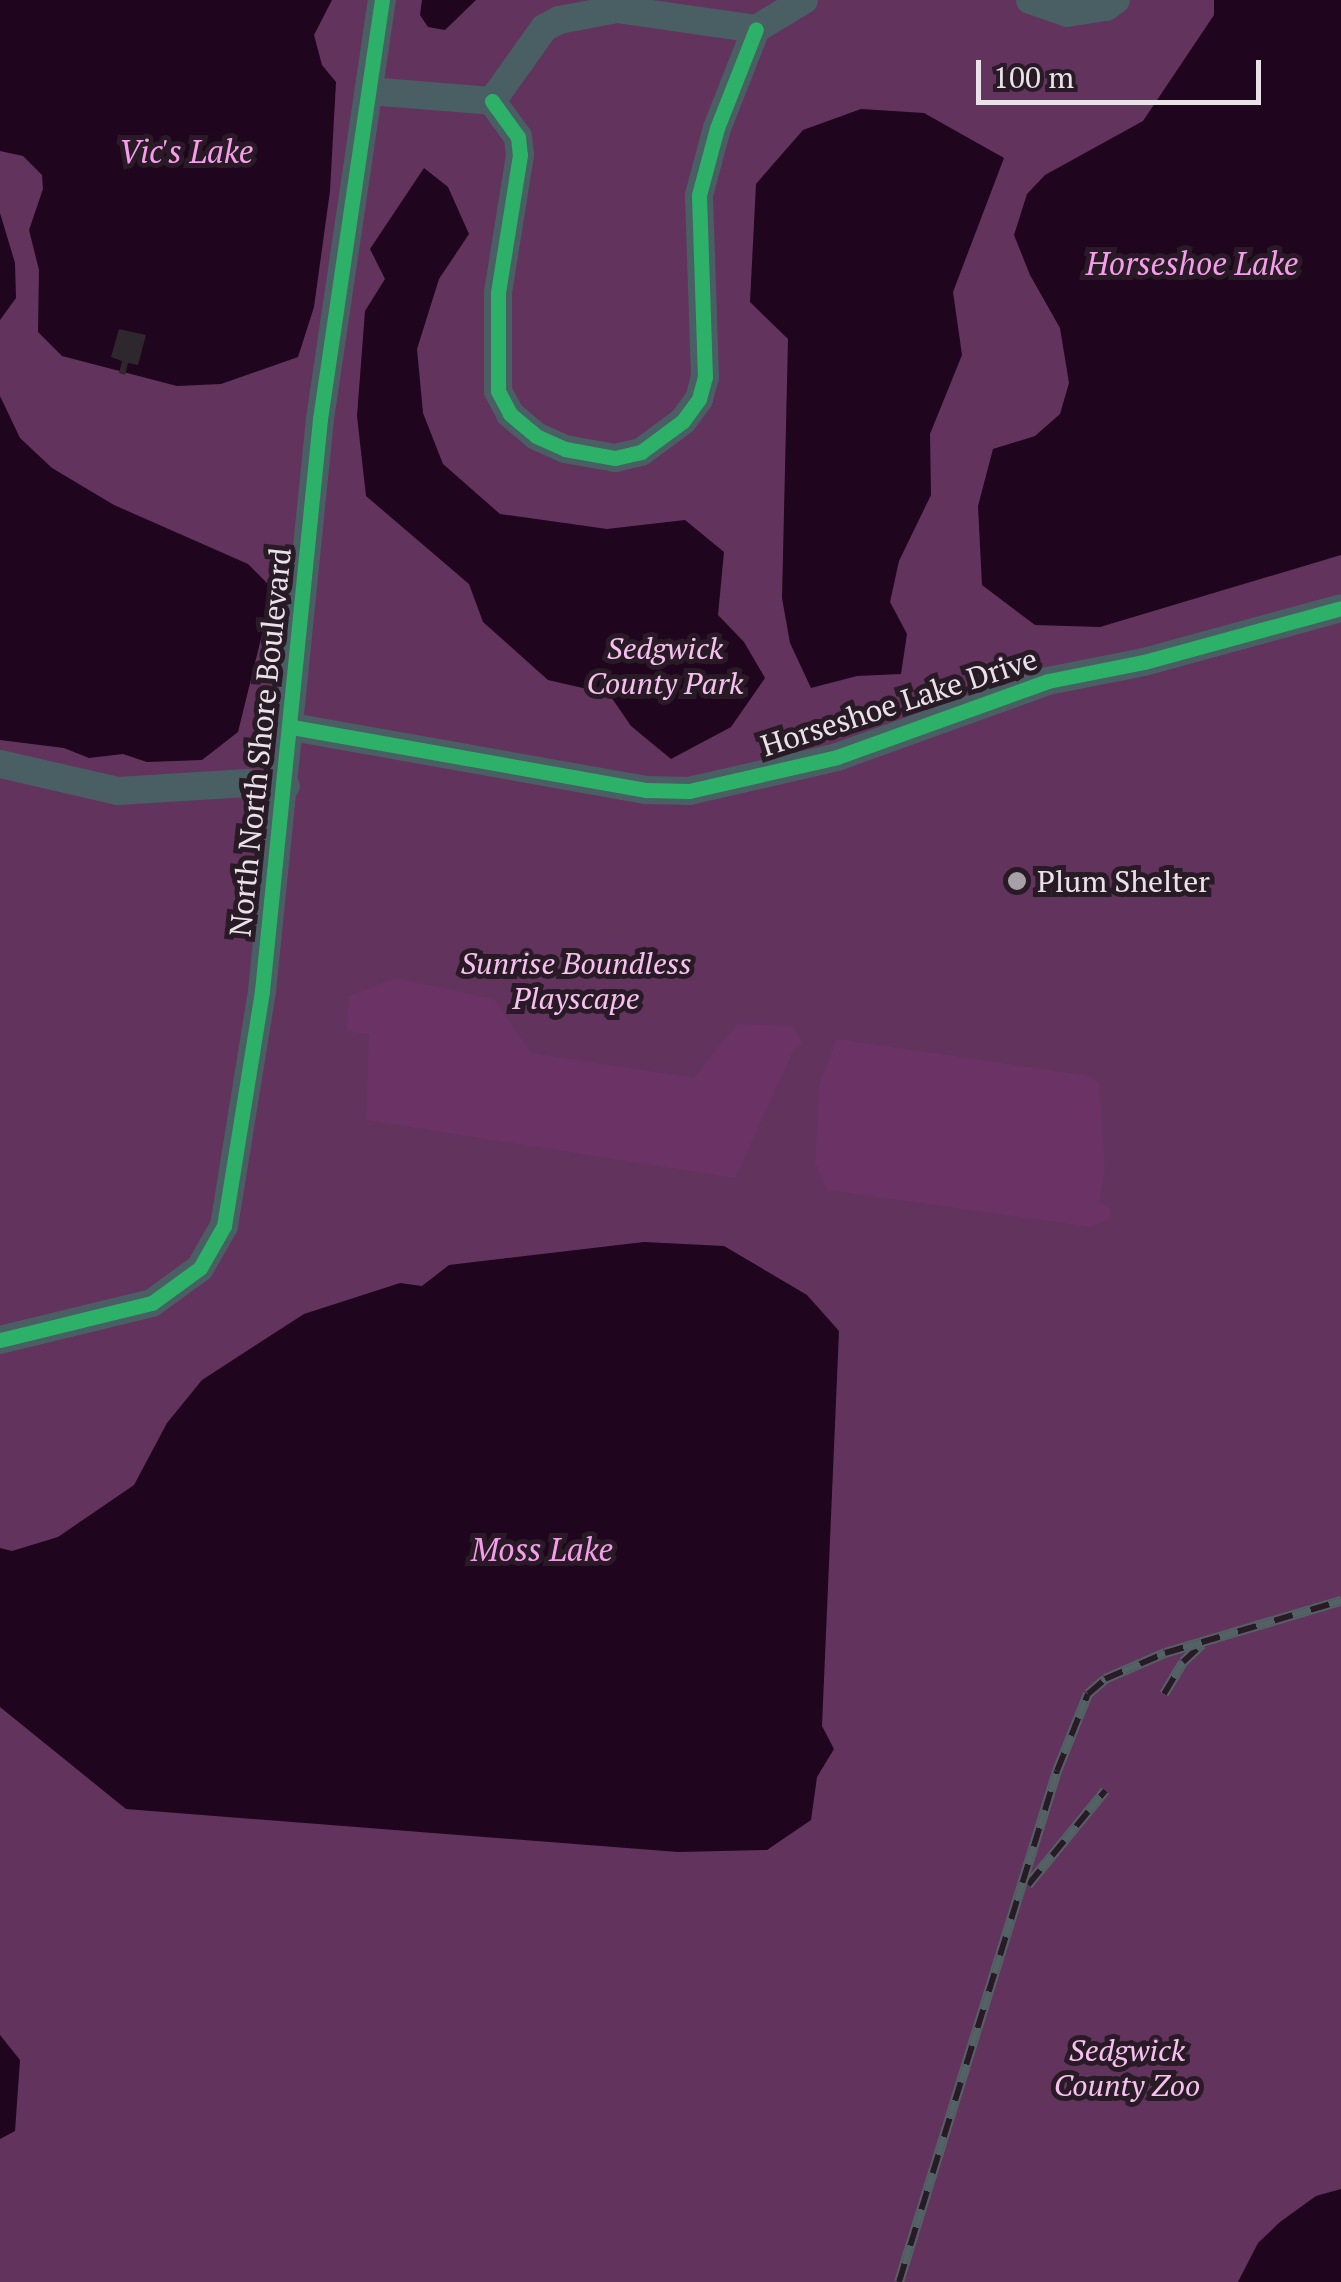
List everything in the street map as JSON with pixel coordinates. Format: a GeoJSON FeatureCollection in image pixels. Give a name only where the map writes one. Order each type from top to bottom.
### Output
{"type":"FeatureCollection","features":[{"type":"Feature","properties":{"kind":"street","name":"North North Shore Boulevard"},"geometry":{"type":"LineString","coordinates":[[0,1340],[152,1303],[186,1282],[216,1244],[229,1207],[262,992],[286,786],[320,419],[382,0]]}},
{"type":"Feature","properties":{"kind":"street"},"geometry":{"type":"LineString","coordinates":[[492,100],[518,137],[520,155],[498,293],[498,390],[510,414],[536,436],[592,455],[615,458],[641,452],[684,421],[699,399],[706,377],[699,196],[717,128],[756,29],[804,0]]}},
{"type":"Feature","properties":{"kind":"street"},"geometry":{"type":"LineString","coordinates":[[1030,0],[1067,13],[1106,7],[1116,0]]}},
{"type":"Feature","properties":{"kind":"street"},"geometry":{"type":"LineString","coordinates":[[492,100],[544,28],[558,20],[617,9],[756,29]]}},
{"type":"Feature","properties":{"kind":"street"},"geometry":{"type":"LineString","coordinates":[[368,91],[492,100]]}},
{"type":"Feature","properties":{"kind":"street","name":"Horseshoe Lake Drive"},"geometry":{"type":"LineString","coordinates":[[292,727],[646,790],[690,791],[837,757],[1048,681],[1144,662],[1341,608]]}},
{"type":"Feature","properties":{"kind":"street"},"geometry":{"type":"LineString","coordinates":[[0,764],[118,791],[248,783],[286,786]]}},
{"type":"Feature","properties":{"kind":"green space","name":"Sedgwick County Park"},"geometry":{"type":"Polygon","coordinates":[[[0,0],[1341,0],[1341,2282],[0,2282],[0,0]]]}},
{"type":"Feature","properties":{"kind":"shaded area"},"geometry":{"type":"Polygon","coordinates":[[[396,978],[494,999],[531,1053],[694,1078],[737,1024],[794,1026],[802,1044],[794,1049],[735,1178],[366,1120],[369,1034],[347,1031],[349,996],[396,978]]]}},
{"type":"Feature","properties":{"kind":"shaded area"},"geometry":{"type":"Polygon","coordinates":[[[837,1039],[1089,1076],[1099,1082],[1105,1170],[1099,1202],[1110,1209],[1110,1218],[1092,1227],[828,1190],[815,1163],[820,1082],[837,1039]]]}},
{"type":"Feature","properties":{"kind":"water","name":"Vic's Lake"},"geometry":{"type":"Polygon","coordinates":[[[0,0],[332,0],[314,35],[322,65],[336,82],[330,191],[314,307],[298,357],[221,384],[177,386],[62,356],[38,332],[39,270],[29,230],[43,189],[42,175],[23,156],[0,151],[0,0]]]}},
{"type":"Feature","properties":{"kind":"water"},"geometry":{"type":"Polygon","coordinates":[[[422,0],[476,0],[445,30],[428,27],[420,15],[422,0]]]}},
{"type":"Feature","properties":{"kind":"water","name":"Horseshoe Lake"},"geometry":{"type":"Polygon","coordinates":[[[1214,0],[1341,0],[1341,555],[1100,627],[1035,625],[982,585],[978,506],[993,449],[1035,436],[1060,414],[1069,383],[1060,328],[1030,275],[1014,235],[1027,194],[1045,175],[1143,121],[1214,15],[1214,0]]]}},
{"type":"Feature","properties":{"kind":"water"},"geometry":{"type":"Polygon","coordinates":[[[861,109],[924,113],[1004,158],[953,292],[962,355],[930,434],[931,495],[899,561],[890,602],[907,634],[901,674],[857,676],[811,688],[790,643],[782,598],[788,339],[750,302],[756,184],[803,130],[861,109]]]}},
{"type":"Feature","properties":{"kind":"water"},"geometry":{"type":"Polygon","coordinates":[[[424,168],[448,187],[469,234],[439,279],[417,349],[423,413],[443,464],[500,514],[607,529],[685,520],[724,552],[718,615],[744,642],[765,678],[731,727],[671,759],[631,726],[609,694],[548,680],[483,622],[469,584],[366,496],[357,416],[365,311],[385,279],[370,249],[424,168]]]}},
{"type":"Feature","properties":{"kind":"water"},"geometry":{"type":"Polygon","coordinates":[[[0,213],[15,263],[16,298],[0,320],[0,213]]]}},
{"type":"Feature","properties":{"kind":"water"},"geometry":{"type":"Polygon","coordinates":[[[0,396],[20,438],[52,468],[114,505],[248,564],[268,584],[268,610],[238,732],[202,760],[147,762],[123,754],[89,758],[64,748],[0,740],[0,396]]]}},
{"type":"Feature","properties":{"kind":"water","name":"Moss Lake"},"geometry":{"type":"Polygon","coordinates":[[[644,1242],[724,1246],[807,1295],[839,1331],[822,1726],[834,1749],[817,1777],[811,1820],[767,1850],[678,1852],[126,1809],[0,1707],[0,1548],[12,1551],[58,1537],[134,1485],[167,1423],[202,1380],[304,1314],[400,1283],[422,1286],[449,1265],[644,1242]]]}},
{"type":"Feature","properties":{"kind":"water"},"geometry":{"type":"Polygon","coordinates":[[[0,2035],[20,2060],[15,2131],[0,2139],[0,2035]]]}},
{"type":"Feature","properties":{"kind":"water"},"geometry":{"type":"Polygon","coordinates":[[[1341,2189],[1341,2282],[1238,2282],[1258,2243],[1280,2222],[1316,2196],[1341,2189]]]}},
{"type":"Feature","properties":{"kind":"pier"},"geometry":{"type":"Polygon","coordinates":[[[119,329],[146,335],[138,365],[128,363],[125,375],[119,373],[122,361],[111,357],[119,329]]]}},
{"type":"Feature","properties":{"kind":"railway"},"geometry":{"type":"LineString","coordinates":[[899,2282],[1057,1771],[1088,1694],[1105,1679],[1165,1653],[1341,1601]]}},
{"type":"Feature","properties":{"kind":"railway"},"geometry":{"type":"LineString","coordinates":[[1164,1694],[1183,1662],[1202,1644]]}},
{"type":"Feature","properties":{"kind":"railway"},"geometry":{"type":"LineString","coordinates":[[1028,1885],[1105,1791]]}},
{"type":"Feature","properties":{"kind":"cycle path"},"geometry":{"type":"LineString","coordinates":[[0,1340],[152,1303],[200,1268],[224,1226],[262,991],[320,419],[382,0]]}},
{"type":"Feature","properties":{"kind":"cycle path"},"geometry":{"type":"LineString","coordinates":[[492,101],[518,137],[520,155],[498,293],[498,391],[510,414],[536,436],[565,449],[615,458],[641,452],[683,421],[699,399],[705,377],[699,195],[717,128],[756,29]]}},
{"type":"Feature","properties":{"kind":"cycle path"},"geometry":{"type":"LineString","coordinates":[[292,727],[646,790],[689,791],[837,757],[1048,681],[1144,662],[1341,608]]}},
{"type":"Feature","properties":{"kind":"place","name":"Plum Shelter"},"geometry":{"type":"Point","coordinates":[1017,881]}},
{"type":"Feature","properties":{"kind":"park label","name":"Sunrise Boundless Playscape"},"geometry":{"type":"Point","coordinates":[576,980]}},
{"type":"Feature","properties":{"kind":"park label","name":"Sedgwick County Zoo"},"geometry":{"type":"Point","coordinates":[1127,2067]}}]}
